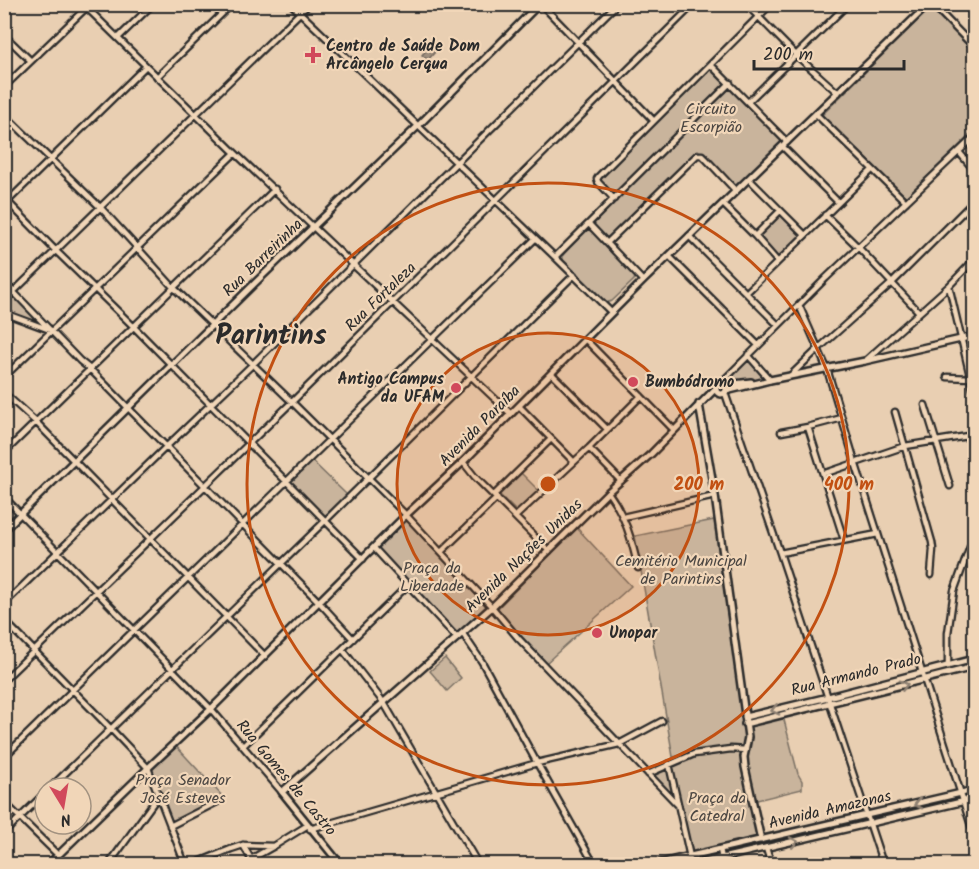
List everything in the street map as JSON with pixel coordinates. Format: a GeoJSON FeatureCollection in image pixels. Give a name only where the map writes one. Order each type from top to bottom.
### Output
{"type":"FeatureCollection","features":[{"type":"Feature","properties":{"kind":"street"},"geometry":{"type":"LineString","coordinates":[[118,38],[153,4]]}},
{"type":"Feature","properties":{"kind":"street"},"geometry":{"type":"LineString","coordinates":[[157,77],[232,4]]}},
{"type":"Feature","properties":{"kind":"street"},"geometry":{"type":"LineString","coordinates":[[291,4],[611,312]]}},
{"type":"Feature","properties":{"kind":"street"},"geometry":{"type":"LineString","coordinates":[[4,302],[309,4]]}},
{"type":"Feature","properties":{"kind":"street"},"geometry":{"type":"LineString","coordinates":[[540,4],[654,121]]}},
{"type":"Feature","properties":{"kind":"street","name":"Rua Barreirinha"},"geometry":{"type":"LineString","coordinates":[[4,530],[540,4]]}},
{"type":"Feature","properties":{"kind":"street"},"geometry":{"type":"LineString","coordinates":[[4,604],[253,364],[617,4]]}},
{"type":"Feature","properties":{"kind":"street","name":"Rua Fortaleza"},"geometry":{"type":"LineString","coordinates":[[4,680],[292,402],[694,4]]}},
{"type":"Feature","properties":{"kind":"street"},"geometry":{"type":"LineString","coordinates":[[746,4],[796,55],[838,93]]}},
{"type":"Feature","properties":{"kind":"street"},"geometry":{"type":"LineString","coordinates":[[614,199],[598,183],[597,178],[771,4]]}},
{"type":"Feature","properties":{"kind":"street"},"geometry":{"type":"LineString","coordinates":[[748,102],[848,4]]}},
{"type":"Feature","properties":{"kind":"street"},"geometry":{"type":"LineString","coordinates":[[930,4],[975,47]]}},
{"type":"Feature","properties":{"kind":"street","name":"Avenida Paraíba"},"geometry":{"type":"LineString","coordinates":[[51,864],[406,515],[463,462],[611,312],[930,4]]}},
{"type":"Feature","properties":{"kind":"street"},"geometry":{"type":"LineString","coordinates":[[4,87],[84,6],[235,153],[511,414]]}},
{"type":"Feature","properties":{"kind":"street"},"geometry":{"type":"LineString","coordinates":[[4,35],[31,61]]}},
{"type":"Feature","properties":{"kind":"street"},"geometry":{"type":"LineString","coordinates":[[711,65],[788,142]]}},
{"type":"Feature","properties":{"kind":"street"},"geometry":{"type":"LineString","coordinates":[[146,66],[6,203],[134,326],[363,559]]}},
{"type":"Feature","properties":{"kind":"street"},"geometry":{"type":"LineString","coordinates":[[555,257],[730,83]]}},
{"type":"Feature","properties":{"kind":"street"},"geometry":{"type":"LineString","coordinates":[[4,114],[52,158],[101,208],[173,287],[330,438],[406,515],[519,639],[677,804]]}},
{"type":"Feature","properties":{"kind":"street"},"geometry":{"type":"LineString","coordinates":[[816,114],[906,202]]}},
{"type":"Feature","properties":{"kind":"street"},"geometry":{"type":"LineString","coordinates":[[722,389],[748,355],[798,305],[975,137]]}},
{"type":"Feature","properties":{"kind":"street"},"geometry":{"type":"LineString","coordinates":[[783,147],[838,202]]}},
{"type":"Feature","properties":{"kind":"street"},"geometry":{"type":"LineString","coordinates":[[959,152],[975,170]]}},
{"type":"Feature","properties":{"kind":"street"},"geometry":{"type":"LineString","coordinates":[[4,377],[235,153]]}},
{"type":"Feature","properties":{"kind":"street"},"geometry":{"type":"LineString","coordinates":[[607,243],[695,156],[700,155],[706,159],[736,191]]}},
{"type":"Feature","properties":{"kind":"street"},"geometry":{"type":"LineString","coordinates":[[746,293],[872,170]]}},
{"type":"Feature","properties":{"kind":"street"},"geometry":{"type":"LineString","coordinates":[[749,179],[805,235]]}},
{"type":"Feature","properties":{"kind":"street"},"geometry":{"type":"LineString","coordinates":[[4,453],[275,189]]}},
{"type":"Feature","properties":{"kind":"street"},"geometry":{"type":"LineString","coordinates":[[790,375],[892,283],[975,201]]}},
{"type":"Feature","properties":{"kind":"street"},"geometry":{"type":"LineString","coordinates":[[723,204],[777,261]]}},
{"type":"Feature","properties":{"kind":"street"},"geometry":{"type":"LineString","coordinates":[[755,236],[780,211]]}},
{"type":"Feature","properties":{"kind":"street"},"geometry":{"type":"LineString","coordinates":[[825,215],[919,312]]}},
{"type":"Feature","properties":{"kind":"street"},"geometry":{"type":"LineString","coordinates":[[588,224],[643,281]]}},
{"type":"Feature","properties":{"kind":"street"},"geometry":{"type":"LineString","coordinates":[[689,236],[778,326]]}},
{"type":"Feature","properties":{"kind":"street"},"geometry":{"type":"LineString","coordinates":[[4,756],[535,239]]}},
{"type":"Feature","properties":{"kind":"street"},"geometry":{"type":"LineString","coordinates":[[669,256],[758,345]]}},
{"type":"Feature","properties":{"kind":"street"},"geometry":{"type":"LineString","coordinates":[[865,361],[975,260]]}},
{"type":"Feature","properties":{"kind":"street"},"geometry":{"type":"LineString","coordinates":[[62,776],[574,275]]}},
{"type":"Feature","properties":{"kind":"street"},"geometry":{"type":"LineString","coordinates":[[4,282],[353,639]]}},
{"type":"Feature","properties":{"kind":"street"},"geometry":{"type":"LineString","coordinates":[[949,286],[975,393]]}},
{"type":"Feature","properties":{"kind":"street"},"geometry":{"type":"LineString","coordinates":[[798,305],[826,369],[975,835]]}},
{"type":"Feature","properties":{"kind":"street"},"geometry":{"type":"LineString","coordinates":[[4,313],[51,331]]}},
{"type":"Feature","properties":{"kind":"street"},"geometry":{"type":"LineString","coordinates":[[722,389],[865,361],[975,336]]}},
{"type":"Feature","properties":{"kind":"street"},"geometry":{"type":"LineString","coordinates":[[585,339],[674,430]]}},
{"type":"Feature","properties":{"kind":"street"},"geometry":{"type":"LineString","coordinates":[[748,355],[770,380]]}},
{"type":"Feature","properties":{"kind":"street"},"geometry":{"type":"LineString","coordinates":[[552,374],[607,429]]}},
{"type":"Feature","properties":{"kind":"street"},"geometry":{"type":"LineString","coordinates":[[947,377],[971,378]]}},
{"type":"Feature","properties":{"kind":"street"},"geometry":{"type":"LineString","coordinates":[[722,389],[780,553],[883,864]]}},
{"type":"Feature","properties":{"kind":"street","name":"Avenida Nações Unidas"},"geometry":{"type":"LineString","coordinates":[[282,792],[492,608],[699,404],[722,389]]}},
{"type":"Feature","properties":{"kind":"street"},"geometry":{"type":"LineString","coordinates":[[4,393],[36,422],[265,656]]}},
{"type":"Feature","properties":{"kind":"street"},"geometry":{"type":"LineString","coordinates":[[516,516],[641,396]]}},
{"type":"Feature","properties":{"kind":"street"},"geometry":{"type":"LineString","coordinates":[[699,404],[715,496],[746,724],[748,740],[744,757],[745,768],[761,840]]}},
{"type":"Feature","properties":{"kind":"street"},"geometry":{"type":"LineString","coordinates":[[925,405],[950,486]]}},
{"type":"Feature","properties":{"kind":"street"},"geometry":{"type":"LineString","coordinates":[[519,406],[574,462]]}},
{"type":"Feature","properties":{"kind":"street"},"geometry":{"type":"LineString","coordinates":[[895,412],[932,542],[931,575]]}},
{"type":"Feature","properties":{"kind":"street"},"geometry":{"type":"LineString","coordinates":[[781,432],[842,418]]}},
{"type":"Feature","properties":{"kind":"street"},"geometry":{"type":"LineString","coordinates":[[808,427],[844,540]]}},
{"type":"Feature","properties":{"kind":"street"},"geometry":{"type":"LineString","coordinates":[[823,474],[905,447],[975,435]]}},
{"type":"Feature","properties":{"kind":"street"},"geometry":{"type":"LineString","coordinates":[[441,552],[551,439]]}},
{"type":"Feature","properties":{"kind":"street"},"geometry":{"type":"LineString","coordinates":[[589,448],[621,482]]}},
{"type":"Feature","properties":{"kind":"street"},"geometry":{"type":"LineString","coordinates":[[463,462],[549,551]]}},
{"type":"Feature","properties":{"kind":"street"},"geometry":{"type":"LineString","coordinates":[[608,492],[617,504],[632,539],[638,568]]}},
{"type":"Feature","properties":{"kind":"street"},"geometry":{"type":"LineString","coordinates":[[623,517],[715,496]]}},
{"type":"Feature","properties":{"kind":"street","name":"Rua Gomes de Castro"},"geometry":{"type":"LineString","coordinates":[[4,497],[211,709],[340,864]]}},
{"type":"Feature","properties":{"kind":"street"},"geometry":{"type":"LineString","coordinates":[[780,553],[878,534]]}},
{"type":"Feature","properties":{"kind":"street"},"geometry":{"type":"LineString","coordinates":[[948,666],[948,633],[954,591],[975,537]]}},
{"type":"Feature","properties":{"kind":"street"},"geometry":{"type":"LineString","coordinates":[[374,548],[460,636],[482,662],[594,864]]}},
{"type":"Feature","properties":{"kind":"street"},"geometry":{"type":"LineString","coordinates":[[243,746],[408,585]]}},
{"type":"Feature","properties":{"kind":"street"},"geometry":{"type":"LineString","coordinates":[[4,620],[147,768],[185,864]]}},
{"type":"Feature","properties":{"kind":"street"},"geometry":{"type":"LineString","coordinates":[[343,650],[384,703],[478,864]]}},
{"type":"Feature","properties":{"kind":"street","name":"Rua Armando Prado"},"geometry":{"type":"LineString","coordinates":[[745,717],[975,659]]}},
{"type":"Feature","properties":{"kind":"street","name":"Rua Armando Prado"},"geometry":{"type":"LineString","coordinates":[[746,724],[975,667]]}},
{"type":"Feature","properties":{"kind":"street"},"geometry":{"type":"LineString","coordinates":[[243,845],[250,859],[309,827],[537,763],[619,744],[662,721]]}},
{"type":"Feature","properties":{"kind":"street"},"geometry":{"type":"LineString","coordinates":[[648,774],[686,756],[731,749],[746,750]]}},
{"type":"Feature","properties":{"kind":"street"},"geometry":{"type":"LineString","coordinates":[[669,764],[690,857]]}},
{"type":"Feature","properties":{"kind":"street","name":"Avenida Amazonas"},"geometry":{"type":"LineString","coordinates":[[656,864],[975,790]]}},
{"type":"Feature","properties":{"kind":"street"},"geometry":{"type":"LineString","coordinates":[[109,864],[159,795]]}},
{"type":"Feature","properties":{"kind":"street"},"geometry":{"type":"LineString","coordinates":[[170,826],[221,800]]}},
{"type":"Feature","properties":{"kind":"street","name":"Avenida Amazonas"},"geometry":{"type":"LineString","coordinates":[[696,864],[723,862],[766,848],[975,800]]}},
{"type":"Feature","properties":{"kind":"street"},"geometry":{"type":"LineString","coordinates":[[4,802],[58,855]]}},
{"type":"Feature","properties":{"kind":"street"},"geometry":{"type":"LineString","coordinates":[[4,833],[33,805]]}},
{"type":"Feature","properties":{"kind":"street"},"geometry":{"type":"LineString","coordinates":[[194,864],[243,845],[274,846]]}},
{"type":"Feature","properties":{"kind":"street"},"geometry":{"type":"LineString","coordinates":[[766,848],[771,864]]}},
{"type":"Feature","properties":{"kind":"street"},"geometry":{"type":"LineString","coordinates":[[720,849],[723,862]]}},
{"type":"Feature","properties":{"kind":"green space"},"geometry":{"type":"Polygon","coordinates":[[[930,8],[974,51],[974,131],[906,197],[822,115],[930,8]]]}},
{"type":"Feature","properties":{"kind":"green space","name":"Circuito Escorpião"},"geometry":{"type":"Polygon","coordinates":[[[711,69],[783,141],[736,187],[698,150],[607,239],[593,225],[617,198],[599,180],[711,69]]]}},
{"type":"Feature","properties":{"kind":"green space"},"geometry":{"type":"Polygon","coordinates":[[[780,212],[803,235],[778,258],[757,236],[780,212]]]}},
{"type":"Feature","properties":{"kind":"green space"},"geometry":{"type":"Polygon","coordinates":[[[588,230],[592,231],[635,277],[612,301],[605,303],[563,261],[563,255],[588,230]]]}},
{"type":"Feature","properties":{"kind":"green space"},"geometry":{"type":"Polygon","coordinates":[[[15,292],[52,332],[5,313],[5,302],[15,292]]]}},
{"type":"Feature","properties":{"kind":"green space"},"geometry":{"type":"Polygon","coordinates":[[[748,357],[767,378],[729,384],[725,380],[748,357]]]}},
{"type":"Feature","properties":{"kind":"green space"},"geometry":{"type":"Polygon","coordinates":[[[311,460],[347,495],[324,517],[289,481],[311,460]]]}},
{"type":"Feature","properties":{"kind":"green space"},"geometry":{"type":"Polygon","coordinates":[[[521,473],[539,491],[517,512],[499,494],[521,473]]]}},
{"type":"Feature","properties":{"kind":"green space","name":"Cemitério Municipal de Parintins"},"geometry":{"type":"Polygon","coordinates":[[[714,520],[746,746],[746,725],[783,716],[798,774],[802,781],[802,789],[753,801],[762,840],[690,857],[678,804],[648,774],[698,752],[673,757],[635,536],[714,520]],[[746,746],[712,750],[746,750],[746,746]]]}},
{"type":"Feature","properties":{"kind":"green space","name":"Praça da Liberdade"},"geometry":{"type":"Polygon","coordinates":[[[407,521],[486,606],[457,634],[377,548],[407,521]]]}},
{"type":"Feature","properties":{"kind":"green space"},"geometry":{"type":"Polygon","coordinates":[[[577,528],[631,586],[546,663],[497,609],[577,528]]]}},
{"type":"Feature","properties":{"kind":"green space"},"geometry":{"type":"Polygon","coordinates":[[[445,658],[461,678],[447,691],[430,671],[445,658]]]}},
{"type":"Feature","properties":{"kind":"green space","name":"Praça Senador José Esteves"},"geometry":{"type":"Polygon","coordinates":[[[174,744],[224,798],[171,825],[148,769],[174,744]]]}},
{"type":"Feature","properties":{"kind":"green space"},"geometry":{"type":"Polygon","coordinates":[[[957,796],[959,801],[878,820],[877,816],[957,796]]]}},
{"type":"Feature","properties":{"kind":"green space"},"geometry":{"type":"Polygon","coordinates":[[[862,820],[863,824],[729,855],[727,850],[862,820]]]}},
{"type":"Feature","properties":{"kind":"green space"},"geometry":{"type":"Polygon","coordinates":[[[717,853],[718,857],[687,864],[668,864],[717,853]]]}},
{"type":"Feature","properties":{"kind":"shaded area"},"geometry":{"type":"Polygon","coordinates":[[[434,41],[440,46],[428,60],[422,55],[434,41]]]}},
{"type":"Feature","properties":{"kind":"place","name":"Centro de Saúde Dom Arcângelo Cerqua"},"geometry":{"type":"Point","coordinates":[313,55]}},
{"type":"Feature","properties":{"kind":"place","name":"Bumbódromo"},"geometry":{"type":"Point","coordinates":[633,382]}},
{"type":"Feature","properties":{"kind":"place","name":"Antigo Campus da UFAM"},"geometry":{"type":"Point","coordinates":[456,388]}},
{"type":"Feature","properties":{"kind":"place","name":"Unopar"},"geometry":{"type":"Point","coordinates":[597,633]}},
{"type":"Feature","properties":{"kind":"district","name":"Parintins"},"geometry":{"type":"Point","coordinates":[271,336]}},
{"type":"Feature","properties":{"kind":"park label","name":"Praça da Catedral"},"geometry":{"type":"Point","coordinates":[717,807]}}]}
